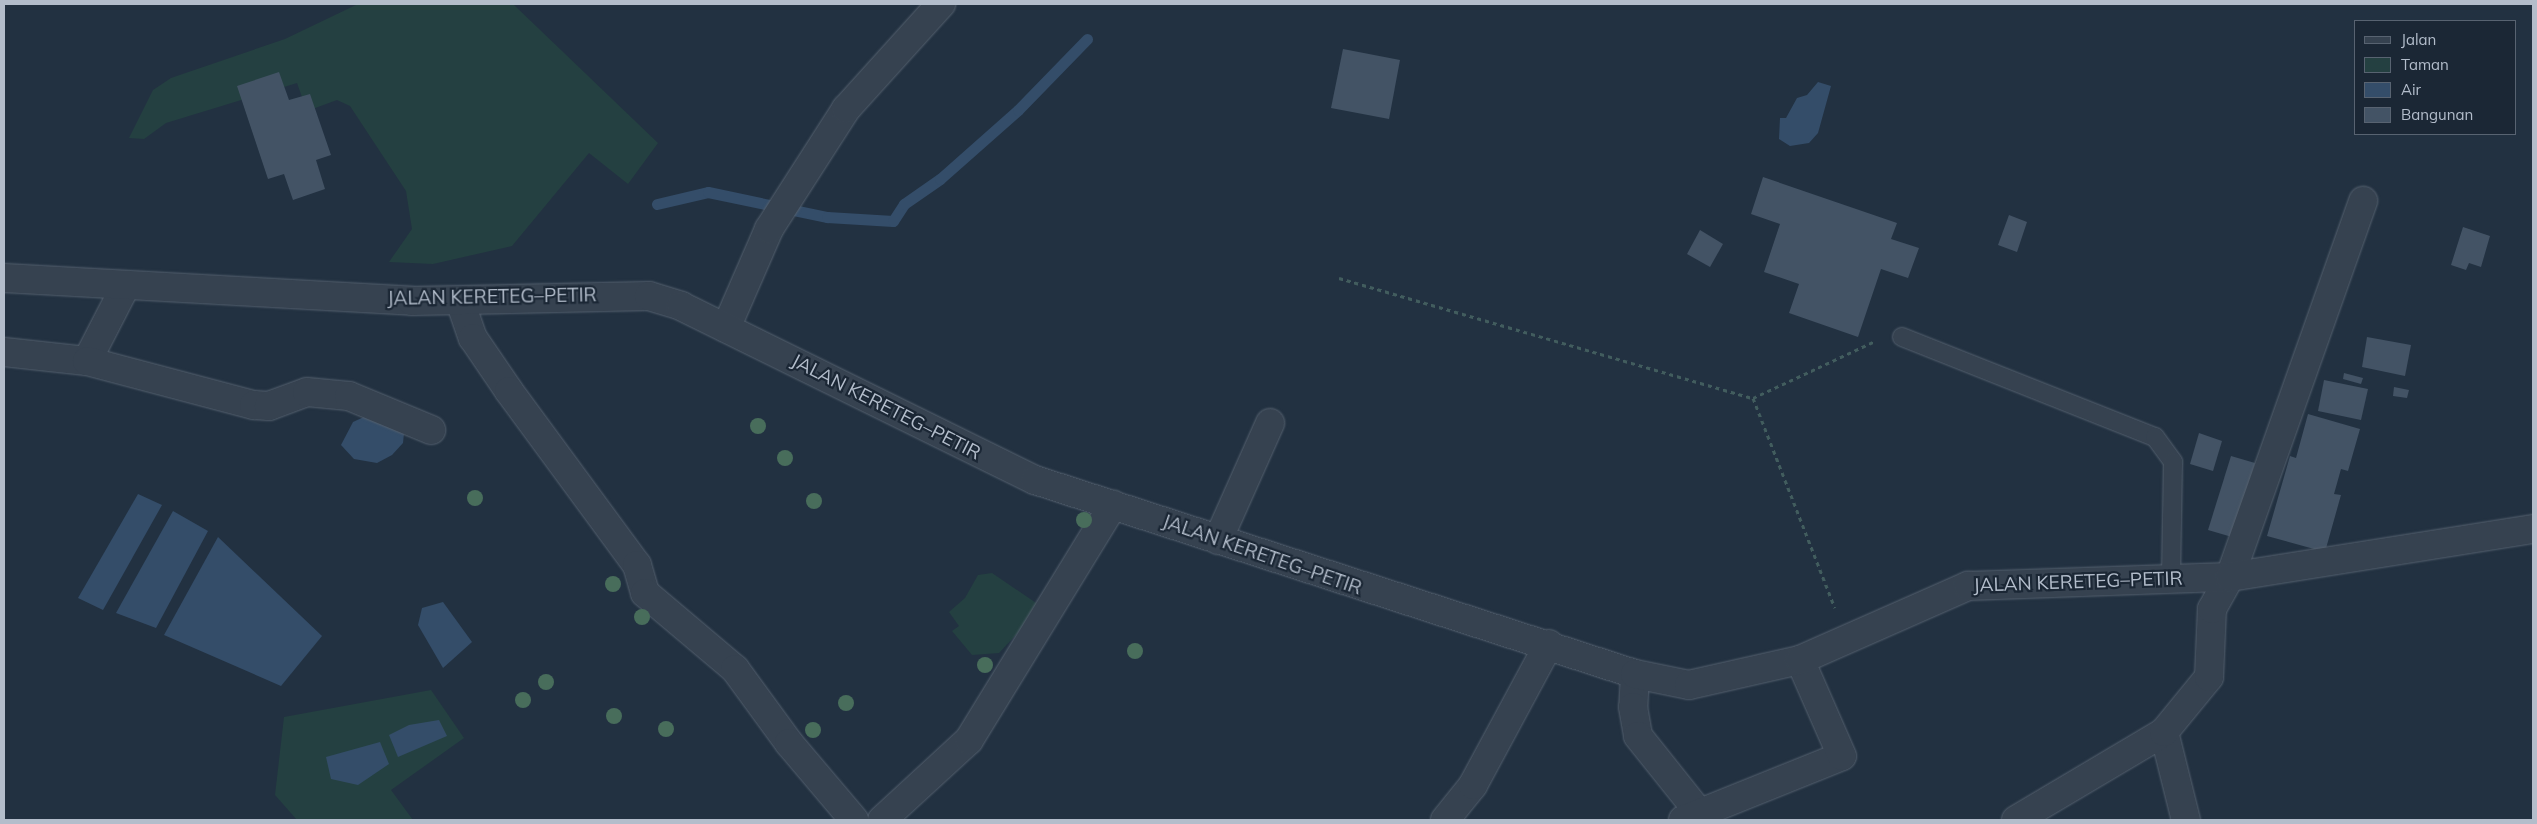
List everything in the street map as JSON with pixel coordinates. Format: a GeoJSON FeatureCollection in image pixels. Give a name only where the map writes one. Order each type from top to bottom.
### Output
{"type":"FeatureCollection","features":[{"type":"Feature","properties":{"kind":"street"},"geometry":{"type":"LineString","coordinates":[[726,328],[769,229],[846,109],[941,4]]}},
{"type":"Feature","properties":{"kind":"street"},"geometry":{"type":"LineString","coordinates":[[2016,820],[2164,732],[2209,677],[2212,609],[2230,577],[2362,201]]}},
{"type":"Feature","properties":{"kind":"street","name":"JALAN KERETEG–PETIR"},"geometry":{"type":"LineString","coordinates":[[4,278],[292,297],[460,301],[634,294],[681,306],[992,461],[1113,505],[1218,540],[1549,644],[1635,674],[1689,685],[1800,660],[1968,586],[2171,577],[2230,577],[2533,532]]}},
{"type":"Feature","properties":{"kind":"street"},"geometry":{"type":"LineString","coordinates":[[87,361],[126,285]]}},
{"type":"Feature","properties":{"kind":"street"},"geometry":{"type":"LineString","coordinates":[[460,301],[474,338],[509,391],[637,565],[644,593],[736,669],[789,743],[854,820]]}},
{"type":"Feature","properties":{"kind":"street"},"geometry":{"type":"LineString","coordinates":[[4,352],[87,361],[254,405],[269,406],[307,392],[350,396],[431,430]]}},
{"type":"Feature","properties":{"kind":"street"},"geometry":{"type":"LineString","coordinates":[[1218,540],[1270,423]]}},
{"type":"Feature","properties":{"kind":"street"},"geometry":{"type":"LineString","coordinates":[[882,820],[968,740],[1113,505]]}},
{"type":"Feature","properties":{"kind":"street"},"geometry":{"type":"LineString","coordinates":[[1445,820],[1473,786],[1549,644]]}},
{"type":"Feature","properties":{"kind":"street"},"geometry":{"type":"LineString","coordinates":[[1635,674],[1632,707],[1638,736],[1696,818],[1842,756],[1800,660]]}},
{"type":"Feature","properties":{"kind":"street"},"geometry":{"type":"LineString","coordinates":[[2164,732],[2186,820]]}},
{"type":"Feature","properties":{"kind":"lane"},"geometry":{"type":"LineString","coordinates":[[1902,337],[2156,437],[2173,462],[2171,577]]}},
{"type":"Feature","properties":{"kind":"path"},"geometry":{"type":"LineString","coordinates":[[1339,278],[1753,398],[1886,336],[1902,337]]}},
{"type":"Feature","properties":{"kind":"path"},"geometry":{"type":"LineString","coordinates":[[1753,398],[1848,640]]}},
{"type":"Feature","properties":{"kind":"green space"},"geometry":{"type":"Polygon","coordinates":[[[358,4],[513,4],[658,143],[628,184],[589,153],[512,246],[433,264],[389,262],[412,229],[406,191],[350,106],[337,100],[307,111],[297,83],[166,123],[144,139],[129,138],[153,90],[171,78],[285,39],[358,4]]]}},
{"type":"Feature","properties":{"kind":"green space"},"geometry":{"type":"Polygon","coordinates":[[[992,573],[1042,607],[999,653],[972,655],[952,631],[959,626],[949,612],[965,598],[978,575],[992,573]]]}},
{"type":"Feature","properties":{"kind":"green space"},"geometry":{"type":"Polygon","coordinates":[[[431,690],[464,738],[391,790],[413,820],[297,820],[275,795],[284,717],[431,690]]]}},
{"type":"Feature","properties":{"kind":"water"},"geometry":{"type":"Polygon","coordinates":[[[1818,82],[1831,86],[1818,133],[1809,143],[1790,146],[1779,139],[1780,118],[1786,118],[1797,98],[1807,95],[1818,82]]]}},
{"type":"Feature","properties":{"kind":"water"},"geometry":{"type":"Polygon","coordinates":[[[366,416],[404,433],[403,443],[392,455],[377,463],[354,459],[341,445],[353,422],[366,416]]]}},
{"type":"Feature","properties":{"kind":"water"},"geometry":{"type":"Polygon","coordinates":[[[138,494],[162,505],[103,610],[78,598],[138,494]]]}},
{"type":"Feature","properties":{"kind":"water"},"geometry":{"type":"Polygon","coordinates":[[[173,511],[208,531],[156,628],[116,613],[173,511]]]}},
{"type":"Feature","properties":{"kind":"water"},"geometry":{"type":"Polygon","coordinates":[[[218,537],[322,636],[281,686],[164,635],[218,537]]]}},
{"type":"Feature","properties":{"kind":"water"},"geometry":{"type":"Polygon","coordinates":[[[443,602],[472,642],[443,668],[418,625],[422,608],[443,602]]]}},
{"type":"Feature","properties":{"kind":"water"},"geometry":{"type":"Polygon","coordinates":[[[439,720],[447,736],[398,757],[389,735],[409,725],[439,720]]]}},
{"type":"Feature","properties":{"kind":"water"},"geometry":{"type":"Polygon","coordinates":[[[380,742],[389,764],[358,785],[331,779],[326,757],[380,742]]]}},
{"type":"Feature","properties":{"kind":"building"},"geometry":{"type":"Polygon","coordinates":[[[1343,49],[1400,60],[1389,119],[1331,108],[1343,49]]]}},
{"type":"Feature","properties":{"kind":"building"},"geometry":{"type":"Polygon","coordinates":[[[279,72],[289,100],[310,94],[331,155],[316,160],[325,189],[293,200],[284,174],[268,179],[237,86],[279,72]]]}},
{"type":"Feature","properties":{"kind":"building"},"geometry":{"type":"Polygon","coordinates":[[[1763,177],[1897,223],[1891,239],[1919,248],[1908,278],[1881,269],[1858,337],[1789,313],[1799,284],[1764,272],[1780,224],[1751,214],[1763,177]]]}},
{"type":"Feature","properties":{"kind":"building"},"geometry":{"type":"Polygon","coordinates":[[[2009,215],[2027,222],[2017,252],[1998,245],[2009,215]]]}},
{"type":"Feature","properties":{"kind":"building"},"geometry":{"type":"Polygon","coordinates":[[[2463,227],[2490,236],[2481,267],[2469,263],[2466,270],[2451,265],[2463,227]]]}},
{"type":"Feature","properties":{"kind":"building"},"geometry":{"type":"Polygon","coordinates":[[[1700,230],[1723,244],[1710,267],[1687,254],[1700,230]]]}},
{"type":"Feature","properties":{"kind":"building"},"geometry":{"type":"Polygon","coordinates":[[[2367,337],[2411,345],[2405,376],[2362,367],[2367,337]]]}},
{"type":"Feature","properties":{"kind":"building"},"geometry":{"type":"Polygon","coordinates":[[[2344,373],[2363,378],[2361,384],[2343,379],[2344,373]]]}},
{"type":"Feature","properties":{"kind":"building"},"geometry":{"type":"Polygon","coordinates":[[[2324,380],[2368,389],[2361,420],[2318,411],[2324,380]]]}},
{"type":"Feature","properties":{"kind":"building"},"geometry":{"type":"Polygon","coordinates":[[[2394,387],[2409,390],[2407,398],[2393,396],[2394,387]]]}},
{"type":"Feature","properties":{"kind":"building"},"geometry":{"type":"Polygon","coordinates":[[[2308,414],[2360,429],[2348,471],[2341,469],[2334,494],[2341,495],[2325,552],[2267,536],[2290,456],[2296,458],[2308,414]]]}},
{"type":"Feature","properties":{"kind":"building"},"geometry":{"type":"Polygon","coordinates":[[[2199,433],[2222,441],[2213,471],[2190,464],[2199,433]]]}},
{"type":"Feature","properties":{"kind":"building"},"geometry":{"type":"Polygon","coordinates":[[[2231,456],[2255,463],[2232,537],[2208,530],[2231,456]]]}},
{"type":"Feature","properties":{"kind":"waterway"},"geometry":{"type":"LineString","coordinates":[[657,204],[708,192],[827,217],[893,221],[904,204],[940,179],[1018,110],[1087,39]]}}]}
